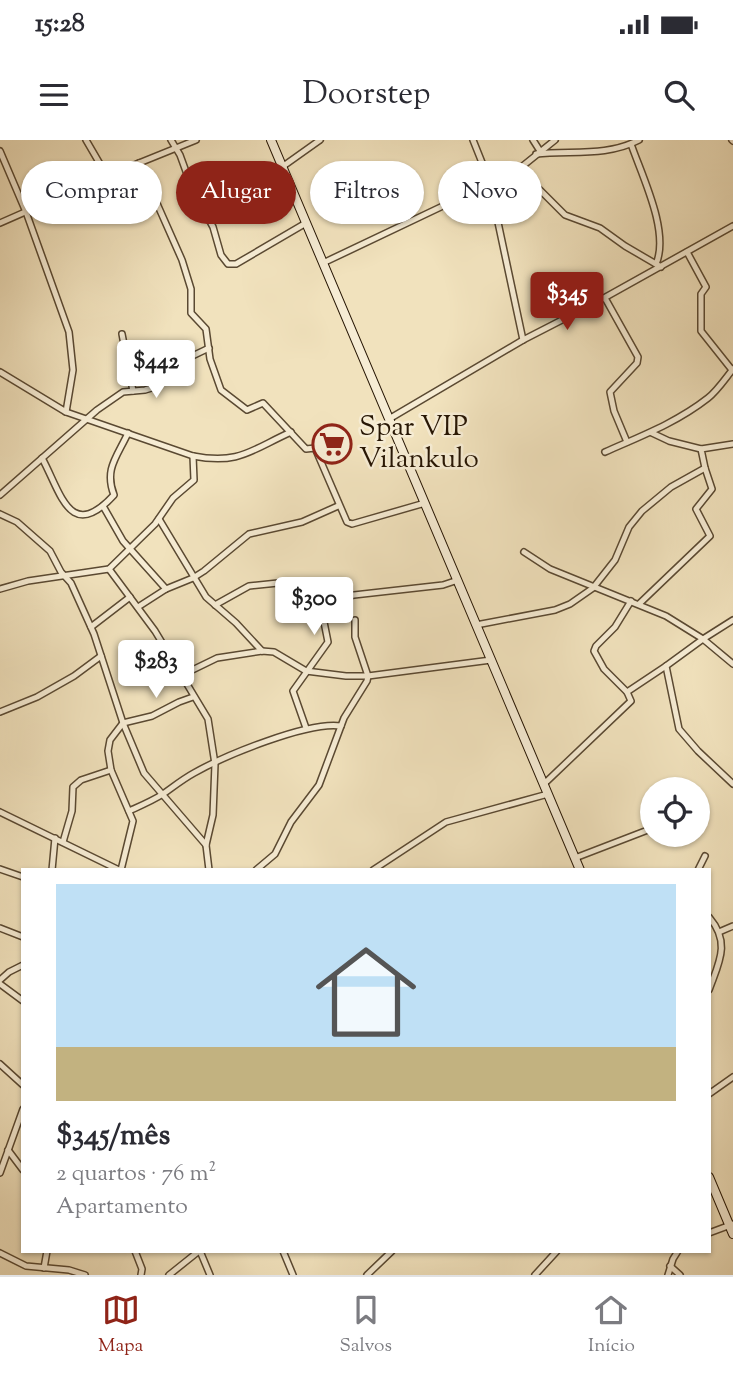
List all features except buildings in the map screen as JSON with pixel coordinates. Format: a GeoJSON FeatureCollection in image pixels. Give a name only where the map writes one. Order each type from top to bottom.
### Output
{"type":"FeatureCollection","features":[{"type":"Feature","properties":{"kind":"main road"},"geometry":{"type":"LineString","coordinates":[[271,140],[280,161]]}},
{"type":"Feature","properties":{"kind":"main road"},"geometry":{"type":"LineString","coordinates":[[296,200],[579,868]]}},
{"type":"Feature","properties":{"kind":"main road"},"geometry":{"type":"LineString","coordinates":[[711,1181],[733,1234]]}},
{"type":"Feature","properties":{"kind":"street"},"geometry":{"type":"LineString","coordinates":[[86,140],[98,161]]}},
{"type":"Feature","properties":{"kind":"street"},"geometry":{"type":"LineString","coordinates":[[171,140],[180,155],[192,188],[213,226],[220,255],[228,264],[236,264],[306,223]]}},
{"type":"Feature","properties":{"kind":"street"},"geometry":{"type":"LineString","coordinates":[[144,161],[196,140]]}},
{"type":"Feature","properties":{"kind":"street"},"geometry":{"type":"LineString","coordinates":[[290,161],[320,140]]}},
{"type":"Feature","properties":{"kind":"street"},"geometry":{"type":"LineString","coordinates":[[473,140],[481,161]]}},
{"type":"Feature","properties":{"kind":"street"},"geometry":{"type":"LineString","coordinates":[[533,140],[538,153]]}},
{"type":"Feature","properties":{"kind":"street"},"geometry":{"type":"LineString","coordinates":[[530,161],[555,140]]}},
{"type":"Feature","properties":{"kind":"street"},"geometry":{"type":"LineString","coordinates":[[538,153],[606,152],[639,140]]}},
{"type":"Feature","properties":{"kind":"street"},"geometry":{"type":"LineString","coordinates":[[631,144],[659,227],[659,266]]}},
{"type":"Feature","properties":{"kind":"street"},"geometry":{"type":"LineString","coordinates":[[0,151],[21,200]]}},
{"type":"Feature","properties":{"kind":"street"},"geometry":{"type":"LineString","coordinates":[[542,192],[565,215],[600,228],[659,266]]}},
{"type":"Feature","properties":{"kind":"street"},"geometry":{"type":"LineString","coordinates":[[323,263],[438,208]]}},
{"type":"Feature","properties":{"kind":"street"},"geometry":{"type":"LineString","coordinates":[[0,223],[21,214]]}},
{"type":"Feature","properties":{"kind":"street"},"geometry":{"type":"LineString","coordinates":[[162,215],[182,260],[191,289],[191,313],[206,329],[212,366],[223,393],[247,411],[263,403],[306,449],[315,448],[347,522],[352,524],[425,503]]}},
{"type":"Feature","properties":{"kind":"street"},"geometry":{"type":"LineString","coordinates":[[30,224],[69,332],[73,370],[66,412]]}},
{"type":"Feature","properties":{"kind":"street"},"geometry":{"type":"LineString","coordinates":[[497,224],[523,340]]}},
{"type":"Feature","properties":{"kind":"street"},"geometry":{"type":"LineString","coordinates":[[389,419],[523,340],[606,298],[733,226]]}},
{"type":"Feature","properties":{"kind":"street"},"geometry":{"type":"LineString","coordinates":[[605,452],[652,433],[709,397],[733,369],[701,331],[701,294],[706,287],[687,252]]}},
{"type":"Feature","properties":{"kind":"street"},"geometry":{"type":"LineString","coordinates":[[606,298],[638,357],[637,363],[610,391],[614,411],[627,442]]}},
{"type":"Feature","properties":{"kind":"street"},"geometry":{"type":"LineString","coordinates":[[122,334],[133,391]]}},
{"type":"Feature","properties":{"kind":"street"},"geometry":{"type":"LineString","coordinates":[[0,495],[86,418],[124,392],[158,386],[184,360],[209,348]]}},
{"type":"Feature","properties":{"kind":"street"},"geometry":{"type":"LineString","coordinates":[[0,372],[66,412],[193,456],[225,460],[239,457],[291,432]]}},
{"type":"Feature","properties":{"kind":"street"},"geometry":{"type":"LineString","coordinates":[[42,458],[65,503],[72,512],[83,515],[103,506],[114,495],[109,483],[110,472],[128,433]]}},
{"type":"Feature","properties":{"kind":"street"},"geometry":{"type":"LineString","coordinates":[[652,433],[701,449],[733,444]]}},
{"type":"Feature","properties":{"kind":"street"},"geometry":{"type":"LineString","coordinates":[[639,604],[710,535],[696,509],[712,489],[701,449]]}},
{"type":"Feature","properties":{"kind":"street"},"geometry":{"type":"LineString","coordinates":[[0,589],[28,581],[109,569],[159,519],[173,498],[194,480],[193,456]]}},
{"type":"Feature","properties":{"kind":"street"},"geometry":{"type":"LineString","coordinates":[[476,625],[555,610],[570,604],[593,588],[615,560],[629,527],[642,511],[671,486],[705,468]]}},
{"type":"Feature","properties":{"kind":"street"},"geometry":{"type":"LineString","coordinates":[[103,506],[123,541],[166,589]]}},
{"type":"Feature","properties":{"kind":"street"},"geometry":{"type":"LineString","coordinates":[[138,607],[166,589],[193,578],[249,534],[302,522],[338,506]]}},
{"type":"Feature","properties":{"kind":"street"},"geometry":{"type":"LineString","coordinates":[[0,514],[17,522],[50,551],[71,583],[91,627],[123,723],[144,773],[206,845]]}},
{"type":"Feature","properties":{"kind":"street"},"geometry":{"type":"LineString","coordinates":[[159,519],[206,597],[262,651]]}},
{"type":"Feature","properties":{"kind":"street"},"geometry":{"type":"LineString","coordinates":[[524,552],[550,569],[666,616],[703,639],[733,664]]}},
{"type":"Feature","properties":{"kind":"street"},"geometry":{"type":"LineString","coordinates":[[109,569],[138,607],[193,697],[204,710],[211,727],[215,764],[213,815],[206,845],[209,868]]}},
{"type":"Feature","properties":{"kind":"street"},"geometry":{"type":"LineString","coordinates":[[320,602],[354,595],[443,585],[458,580]]}},
{"type":"Feature","properties":{"kind":"street"},"geometry":{"type":"LineString","coordinates":[[215,605],[249,586],[278,583],[309,588],[317,594],[328,642],[293,691],[299,701],[306,728]]}},
{"type":"Feature","properties":{"kind":"street"},"geometry":{"type":"LineString","coordinates":[[91,627],[130,597]]}},
{"type":"Feature","properties":{"kind":"street"},"geometry":{"type":"LineString","coordinates":[[544,784],[631,701],[627,692],[607,673],[594,651],[615,627],[631,601]]}},
{"type":"Feature","properties":{"kind":"street"},"geometry":{"type":"LineString","coordinates":[[258,868],[275,854],[291,822],[319,785],[341,726],[365,685],[368,676],[355,637],[355,620]]}},
{"type":"Feature","properties":{"kind":"street"},"geometry":{"type":"LineString","coordinates":[[627,692],[733,620]]}},
{"type":"Feature","properties":{"kind":"street"},"geometry":{"type":"LineString","coordinates":[[180,676],[207,661],[262,651],[274,652],[306,671],[339,676],[368,676],[491,660]]}},
{"type":"Feature","properties":{"kind":"street"},"geometry":{"type":"LineString","coordinates":[[0,712],[37,697],[74,676],[101,656]]}},
{"type":"Feature","properties":{"kind":"street"},"geometry":{"type":"LineString","coordinates":[[666,666],[679,729],[733,784]]}},
{"type":"Feature","properties":{"kind":"street"},"geometry":{"type":"LineString","coordinates":[[116,868],[133,827],[129,811],[111,771],[108,751],[110,740],[123,723],[152,716],[193,697]]}},
{"type":"Feature","properties":{"kind":"street"},"geometry":{"type":"LineString","coordinates":[[129,811],[162,795],[191,774],[215,764],[306,728],[341,726]]}},
{"type":"Feature","properties":{"kind":"street"},"geometry":{"type":"LineString","coordinates":[[63,842],[72,811],[73,788],[81,780],[111,771]]}},
{"type":"Feature","properties":{"kind":"street"},"geometry":{"type":"LineString","coordinates":[[376,868],[446,822],[548,794]]}},
{"type":"Feature","properties":{"kind":"street"},"geometry":{"type":"LineString","coordinates":[[0,812],[114,868]]}},
{"type":"Feature","properties":{"kind":"street"},"geometry":{"type":"LineString","coordinates":[[575,858],[640,833]]}},
{"type":"Feature","properties":{"kind":"street"},"geometry":{"type":"LineString","coordinates":[[52,868],[55,838]]}},
{"type":"Feature","properties":{"kind":"street"},"geometry":{"type":"LineString","coordinates":[[699,868],[705,856]]}},
{"type":"Feature","properties":{"kind":"street"},"geometry":{"type":"LineString","coordinates":[[0,869],[21,876]]}},
{"type":"Feature","properties":{"kind":"street"},"geometry":{"type":"LineString","coordinates":[[711,920],[719,932],[721,954],[711,983]]}},
{"type":"Feature","properties":{"kind":"street"},"geometry":{"type":"LineString","coordinates":[[719,932],[733,926]]}},
{"type":"Feature","properties":{"kind":"street"},"geometry":{"type":"LineString","coordinates":[[0,928],[21,936]]}},
{"type":"Feature","properties":{"kind":"street"},"geometry":{"type":"LineString","coordinates":[[21,966],[9,972],[0,982],[21,999]]}},
{"type":"Feature","properties":{"kind":"street"},"geometry":{"type":"LineString","coordinates":[[0,1064],[21,1084]]}},
{"type":"Feature","properties":{"kind":"street"},"geometry":{"type":"LineString","coordinates":[[711,1093],[733,1077]]}},
{"type":"Feature","properties":{"kind":"street"},"geometry":{"type":"LineString","coordinates":[[0,1173],[21,1114]]}},
{"type":"Feature","properties":{"kind":"street"},"geometry":{"type":"LineString","coordinates":[[8,1150],[21,1167]]}},
{"type":"Feature","properties":{"kind":"street"},"geometry":{"type":"LineString","coordinates":[[711,1232],[731,1224]]}},
{"type":"Feature","properties":{"kind":"street"},"geometry":{"type":"LineString","coordinates":[[0,1253],[26,1266],[69,1270],[85,1275]]}},
{"type":"Feature","properties":{"kind":"street"},"geometry":{"type":"LineString","coordinates":[[44,1268],[47,1253]]}},
{"type":"Feature","properties":{"kind":"street"},"geometry":{"type":"LineString","coordinates":[[136,1253],[142,1269],[141,1275]]}},
{"type":"Feature","properties":{"kind":"street"},"geometry":{"type":"LineString","coordinates":[[169,1275],[196,1253]]}},
{"type":"Feature","properties":{"kind":"street"},"geometry":{"type":"LineString","coordinates":[[200,1253],[210,1275]]}},
{"type":"Feature","properties":{"kind":"street"},"geometry":{"type":"LineString","coordinates":[[284,1253],[293,1275]]}},
{"type":"Feature","properties":{"kind":"street"},"geometry":{"type":"LineString","coordinates":[[367,1275],[390,1253]]}},
{"type":"Feature","properties":{"kind":"street"},"geometry":{"type":"LineString","coordinates":[[535,1275],[555,1253]]}},
{"type":"Feature","properties":{"kind":"street"},"geometry":{"type":"LineString","coordinates":[[668,1275],[677,1253]]}},
{"type":"Feature","properties":{"kind":"street"},"geometry":{"type":"LineString","coordinates":[[26,1266],[31,1275]]}},
{"type":"Feature","properties":{"kind":"street"},"geometry":{"type":"LineString","coordinates":[[670,1266],[680,1275]]}},
{"type":"Feature","properties":{"kind":"place","name":"Spar VIP Vilankulo"},"geometry":{"type":"Point","coordinates":[332,444]}}]}
